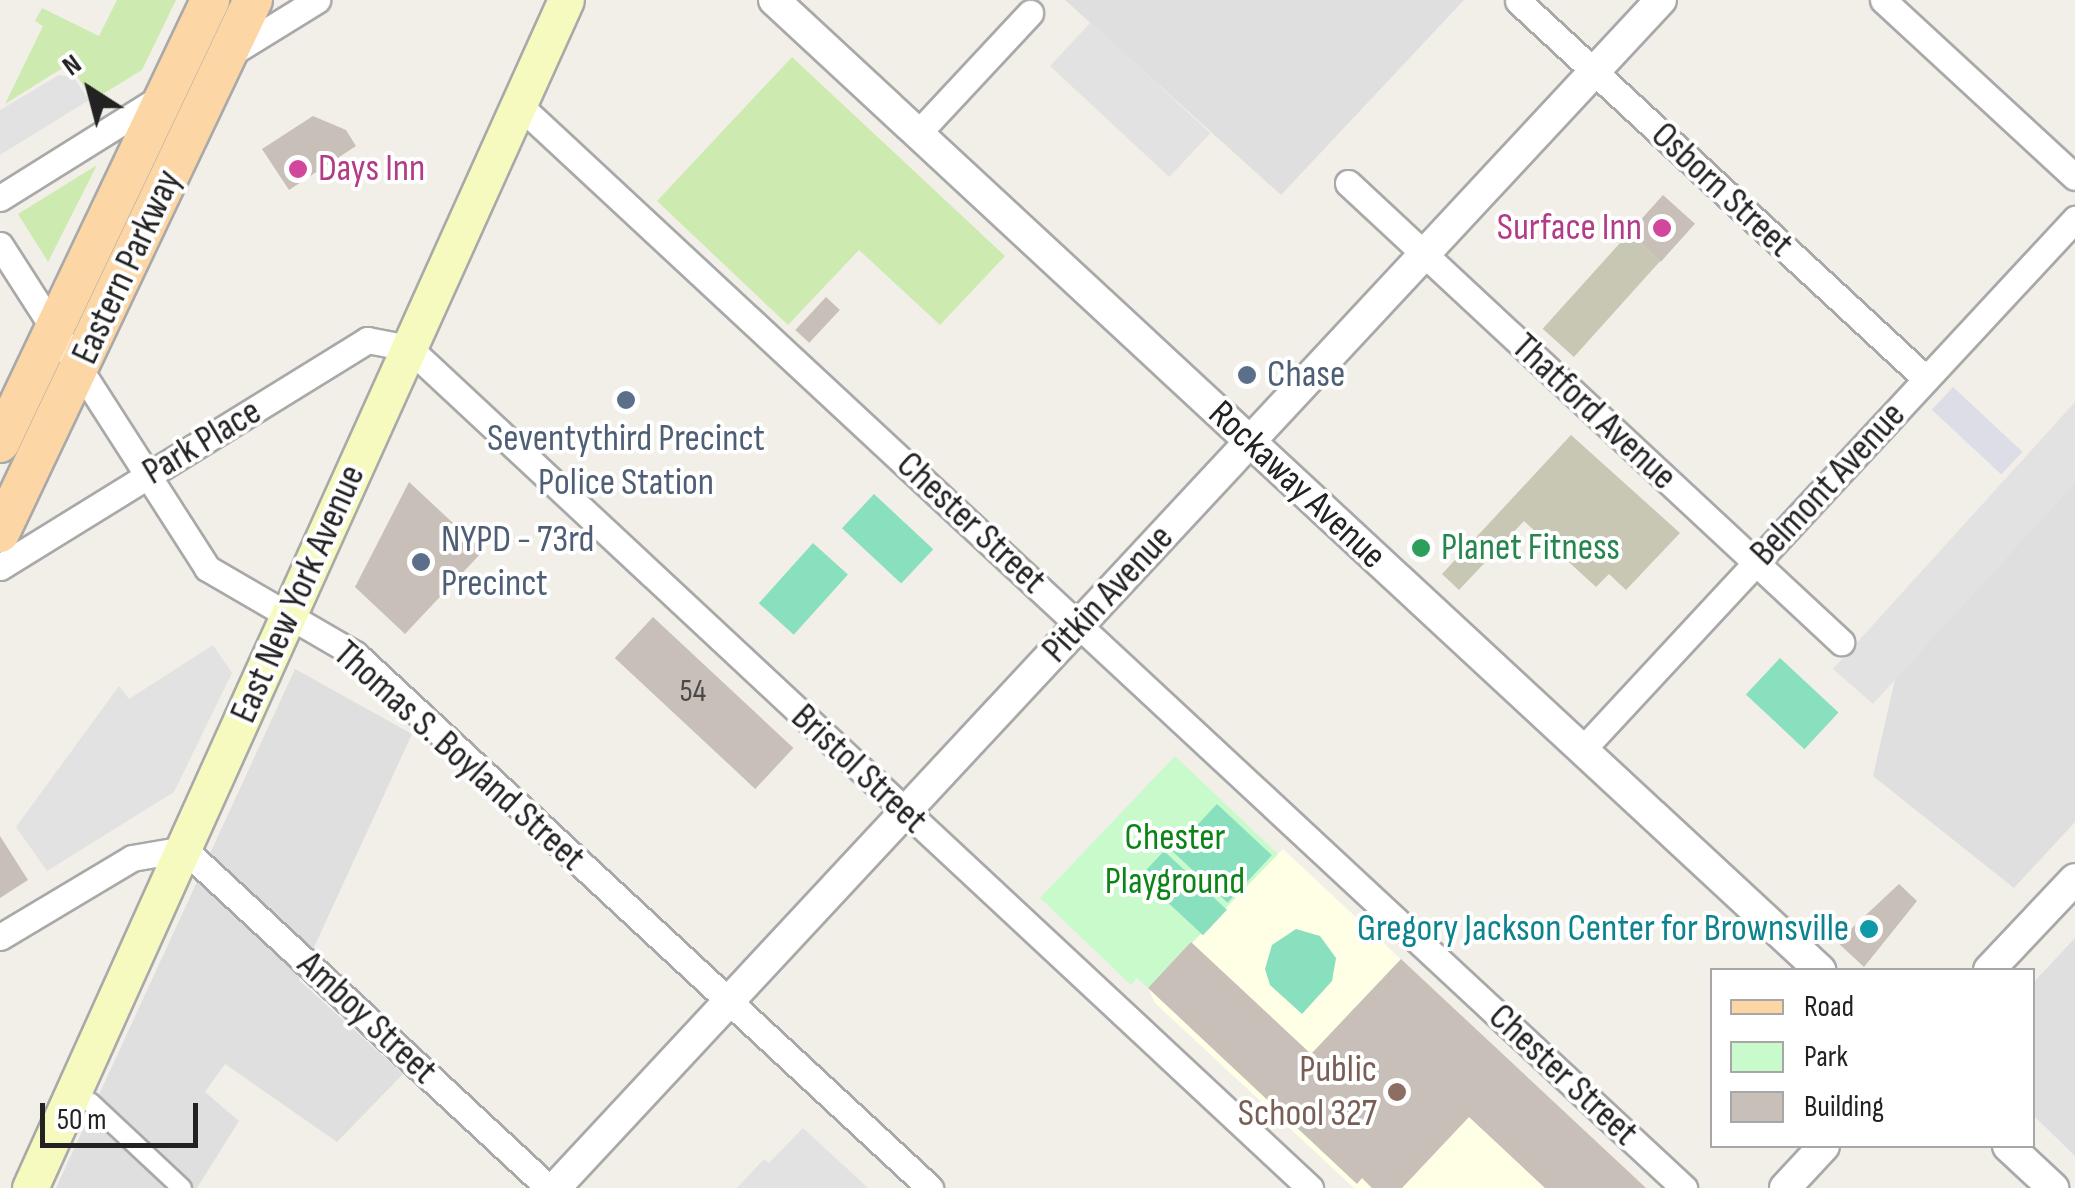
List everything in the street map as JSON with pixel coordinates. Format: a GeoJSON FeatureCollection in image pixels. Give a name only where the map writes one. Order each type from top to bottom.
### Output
{"type":"FeatureCollection","features":[{"type":"Feature","properties":{"kind":"main road","name":"Eastern Parkway"},"geometry":{"type":"LineString","coordinates":[[0,443],[210,0]]}},
{"type":"Feature","properties":{"kind":"main road","name":"Eastern Parkway"},"geometry":{"type":"LineString","coordinates":[[0,533],[253,0]]}},
{"type":"Feature","properties":{"kind":"main road","name":"East New York Avenue"},"geometry":{"type":"LineString","coordinates":[[30,1188],[566,0]]}},
{"type":"Feature","properties":{"kind":"street"},"geometry":{"type":"LineString","coordinates":[[0,198],[318,0]]}},
{"type":"Feature","properties":{"kind":"street","name":"Rockaway Avenue"},"geometry":{"type":"LineString","coordinates":[[774,0],[1818,968]]}},
{"type":"Feature","properties":{"kind":"street","name":"Pitkin Avenue"},"geometry":{"type":"LineString","coordinates":[[552,1188],[730,1002],[1661,0]]}},
{"type":"Feature","properties":{"kind":"street"},"geometry":{"type":"LineString","coordinates":[[1883,0],[2075,177]]}},
{"type":"Feature","properties":{"kind":"street","name":"Osborn Street"},"geometry":{"type":"LineString","coordinates":[[1518,1],[1926,379]]}},
{"type":"Feature","properties":{"kind":"street"},"geometry":{"type":"LineString","coordinates":[[918,132],[1036,6]]}},
{"type":"Feature","properties":{"kind":"street","name":"Chester Street"},"geometry":{"type":"LineString","coordinates":[[519,105],[1684,1188]]}},
{"type":"Feature","properties":{"kind":"street","name":"Thatford Avenue"},"geometry":{"type":"LineString","coordinates":[[1348,183],[1841,642]]}},
{"type":"Feature","properties":{"kind":"street","name":"Belmont Avenue"},"geometry":{"type":"LineString","coordinates":[[1582,750],[2075,218]]}},
{"type":"Feature","properties":{"kind":"street","name":"Thomas S. Boyland Street"},"geometry":{"type":"LineString","coordinates":[[0,246],[144,478],[207,568],[354,654],[930,1188]]}},
{"type":"Feature","properties":{"kind":"street","name":"Park Place"},"geometry":{"type":"LineString","coordinates":[[0,567],[366,340],[410,348]]}},
{"type":"Feature","properties":{"kind":"street","name":"Bristol Street"},"geometry":{"type":"LineString","coordinates":[[410,348],[1310,1188]]}},
{"type":"Feature","properties":{"kind":"street"},"geometry":{"type":"LineString","coordinates":[[0,937],[132,858],[184,849]]}},
{"type":"Feature","properties":{"kind":"street","name":"Amboy Street"},"geometry":{"type":"LineString","coordinates":[[184,849],[552,1188]]}},
{"type":"Feature","properties":{"kind":"street"},"geometry":{"type":"LineString","coordinates":[[1991,968],[2075,880]]}},
{"type":"Feature","properties":{"kind":"street"},"geometry":{"type":"LineString","coordinates":[[90,1102],[182,1188]]}},
{"type":"Feature","properties":{"kind":"street"},"geometry":{"type":"LineString","coordinates":[[1784,1188],[1822,1148]]}},
{"type":"Feature","properties":{"kind":"street"},"geometry":{"type":"LineString","coordinates":[[2010,1148],[2053,1188]]}},
{"type":"Feature","properties":{"kind":"shaded area"},"geometry":{"type":"Polygon","coordinates":[[[1065,0],[1464,0],[1281,195],[1065,0]]]}},
{"type":"Feature","properties":{"kind":"shaded area"},"geometry":{"type":"Polygon","coordinates":[[[1091,22],[1210,133],[1169,177],[1050,66],[1091,22]]]}},
{"type":"Feature","properties":{"kind":"shaded area"},"geometry":{"type":"Polygon","coordinates":[[[59,75],[74,78],[89,100],[0,155],[0,110],[59,75]]]}},
{"type":"Feature","properties":{"kind":"shaded area"},"geometry":{"type":"Polygon","coordinates":[[[1629,233],[1660,261],[1574,357],[1543,329],[1629,233]]]}},
{"type":"Feature","properties":{"kind":"shaded area"},"geometry":{"type":"Polygon","coordinates":[[[1953,387],[2022,452],[2001,474],[1932,410],[1953,387]]]}},
{"type":"Feature","properties":{"kind":"shaded area"},"geometry":{"type":"Polygon","coordinates":[[[2075,402],[2075,483],[1873,704],[1833,669],[2075,402]]]}},
{"type":"Feature","properties":{"kind":"shaded area"},"geometry":{"type":"Polygon","coordinates":[[[1571,435],[1680,533],[1626,590],[1609,574],[1596,587],[1524,521],[1459,590],[1442,574],[1571,435]]]}},
{"type":"Feature","properties":{"kind":"shaded area"},"geometry":{"type":"Polygon","coordinates":[[[2075,483],[2075,822],[2014,888],[1873,776],[1896,675],[2075,483]]]}},
{"type":"Feature","properties":{"kind":"shaded area"},"geometry":{"type":"Polygon","coordinates":[[[213,645],[232,673],[174,792],[47,871],[16,827],[119,686],[129,699],[213,645]]]}},
{"type":"Feature","properties":{"kind":"shaded area"},"geometry":{"type":"Polygon","coordinates":[[[295,669],[412,734],[299,980],[403,1074],[337,1142],[225,1064],[205,1092],[239,1121],[197,1188],[56,1188],[295,669]]]}},
{"type":"Feature","properties":{"kind":"shaded area","name":"Public School 327"},"geometry":{"type":"Polygon","coordinates":[[[1283,849],[1639,1182],[1633,1188],[1354,1188],[1155,1003],[1148,988],[1283,849]]]}},
{"type":"Feature","properties":{"kind":"shaded area"},"geometry":{"type":"Polygon","coordinates":[[[2075,938],[2075,1156],[2035,1117],[2035,981],[2075,938]]]}},
{"type":"Feature","properties":{"kind":"shaded area"},"geometry":{"type":"Polygon","coordinates":[[[803,1128],[868,1188],[737,1188],[764,1159],[769,1163],[803,1128]]]}},
{"type":"Feature","properties":{"kind":"green space"},"geometry":{"type":"Polygon","coordinates":[[[117,0],[176,0],[142,70],[93,100],[69,64],[5,104],[43,26],[35,21],[42,8],[99,36],[117,0]]]}},
{"type":"Feature","properties":{"kind":"green space"},"geometry":{"type":"Polygon","coordinates":[[[792,57],[1005,256],[940,325],[859,250],[788,325],[657,201],[792,57]]]}},
{"type":"Feature","properties":{"kind":"green space"},"geometry":{"type":"Polygon","coordinates":[[[97,165],[48,262],[18,214],[97,165]]]}},
{"type":"Feature","properties":{"kind":"green space"},"geometry":{"type":"Polygon","coordinates":[[[874,494],[933,549],[901,584],[842,528],[874,494]]]}},
{"type":"Feature","properties":{"kind":"green space"},"geometry":{"type":"Polygon","coordinates":[[[813,543],[848,574],[794,635],[759,603],[813,543]]]}},
{"type":"Feature","properties":{"kind":"green space"},"geometry":{"type":"Polygon","coordinates":[[[1780,658],[1839,713],[1804,749],[1746,695],[1780,658]]]}},
{"type":"Feature","properties":{"kind":"green space","name":"Chester Playground"},"geometry":{"type":"Polygon","coordinates":[[[1175,756],[1278,854],[1148,988],[1137,978],[1131,985],[1040,898],[1175,756]]]}},
{"type":"Feature","properties":{"kind":"green space"},"geometry":{"type":"Polygon","coordinates":[[[1217,804],[1272,855],[1228,903],[1173,852],[1217,804]]]}},
{"type":"Feature","properties":{"kind":"green space"},"geometry":{"type":"Polygon","coordinates":[[[1164,851],[1227,910],[1203,935],[1140,877],[1164,851]]]}},
{"type":"Feature","properties":{"kind":"green space"},"geometry":{"type":"Polygon","coordinates":[[[1296,929],[1320,936],[1336,958],[1332,981],[1302,1014],[1270,985],[1265,969],[1272,945],[1296,929]]]}},
{"type":"Feature","properties":{"kind":"building","name":"Days Inn"},"geometry":{"type":"Polygon","coordinates":[[[313,116],[346,130],[356,146],[289,190],[262,149],[313,116]]]}},
{"type":"Feature","properties":{"kind":"building","name":"Surface Inn"},"geometry":{"type":"Polygon","coordinates":[[[1663,195],[1695,224],[1661,262],[1629,233],[1663,195]]]}},
{"type":"Feature","properties":{"kind":"building"},"geometry":{"type":"Polygon","coordinates":[[[826,297],[840,310],[809,343],[795,330],[826,297]]]}},
{"type":"Feature","properties":{"kind":"building","name":"NYPD - 73rd Precinct"},"geometry":{"type":"Polygon","coordinates":[[[409,482],[483,551],[405,634],[355,587],[409,482]]]}},
{"type":"Feature","properties":{"kind":"building"},"geometry":{"type":"Polygon","coordinates":[[[653,617],[793,748],[755,789],[615,658],[653,617]]]}},
{"type":"Feature","properties":{"kind":"building"},"geometry":{"type":"Polygon","coordinates":[[[0,836],[28,880],[0,898],[0,836]]]}},
{"type":"Feature","properties":{"kind":"building","name":"Gregory Jackson Center for Brownsville"},"geometry":{"type":"Polygon","coordinates":[[[1899,884],[1917,901],[1864,967],[1837,942],[1899,884]]]}},
{"type":"Feature","properties":{"kind":"building","name":"Public School 327"},"geometry":{"type":"Polygon","coordinates":[[[1191,942],[1311,1054],[1401,959],[1646,1188],[1545,1188],[1469,1117],[1402,1188],[1372,1188],[1362,1178],[1357,1184],[1148,988],[1191,942]]]}},
{"type":"Feature","properties":{"kind":"place","name":"Days Inn"},"geometry":{"type":"Point","coordinates":[298,169]}},
{"type":"Feature","properties":{"kind":"place","name":"Surface Inn"},"geometry":{"type":"Point","coordinates":[1662,228]}},
{"type":"Feature","properties":{"kind":"place","name":"Chase"},"geometry":{"type":"Point","coordinates":[1247,375]}},
{"type":"Feature","properties":{"kind":"place","name":"Seventythird Precinct Police Station"},"geometry":{"type":"Point","coordinates":[626,400]}},
{"type":"Feature","properties":{"kind":"place","name":"Planet Fitness"},"geometry":{"type":"Point","coordinates":[1421,548]}},
{"type":"Feature","properties":{"kind":"place","name":"NYPD - 73rd Precinct"},"geometry":{"type":"Point","coordinates":[421,562]}},
{"type":"Feature","properties":{"kind":"place","name":"Gregory Jackson Center for Brownsville"},"geometry":{"type":"Point","coordinates":[1869,929]}},
{"type":"Feature","properties":{"kind":"place","name":"Public School 327"},"geometry":{"type":"Point","coordinates":[1397,1092]}}]}
